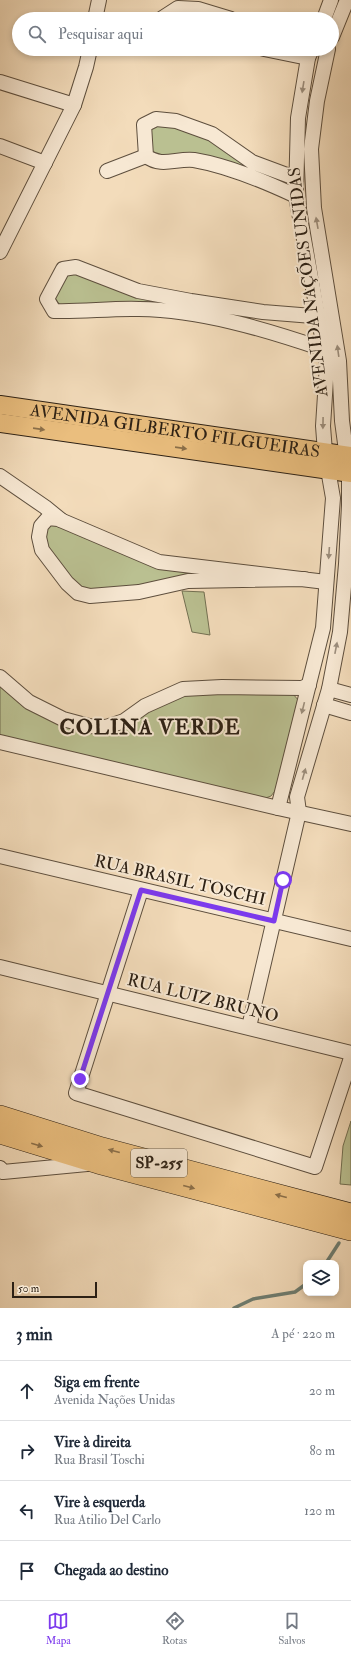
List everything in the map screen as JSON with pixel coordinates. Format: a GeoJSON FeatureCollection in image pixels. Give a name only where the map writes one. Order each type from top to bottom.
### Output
{"type":"FeatureCollection","features":[{"type":"Feature","properties":{"kind":"highway","name":"SP-255"},"geometry":{"type":"LineString","coordinates":[[0,1116],[102,1148],[351,1214]]}},
{"type":"Feature","properties":{"kind":"highway","name":"SP-255"},"geometry":{"type":"LineString","coordinates":[[0,1133],[98,1163],[351,1230]]}},
{"type":"Feature","properties":{"kind":"main road","name":"AVENIDA GILBERTO FILGUEIRAS"},"geometry":{"type":"LineString","coordinates":[[0,406],[328,470],[349,464]]}},
{"type":"Feature","properties":{"kind":"main road","name":"AVENIDA GILBERTO FILGUEIRAS"},"geometry":{"type":"LineString","coordinates":[[0,423],[153,435],[325,452],[349,464]]}},
{"type":"Feature","properties":{"kind":"street"},"geometry":{"type":"LineString","coordinates":[[96,12],[99,0]]}},
{"type":"Feature","properties":{"kind":"street"},"geometry":{"type":"LineString","coordinates":[[327,12],[331,0]]}},
{"type":"Feature","properties":{"kind":"street"},"geometry":{"type":"LineString","coordinates":[[339,20],[347,0]]}},
{"type":"Feature","properties":{"kind":"street"},"geometry":{"type":"LineString","coordinates":[[171,12],[178,8],[198,9],[208,12]]}},
{"type":"Feature","properties":{"kind":"street"},"geometry":{"type":"LineString","coordinates":[[0,252],[74,105],[88,56]]}},
{"type":"Feature","properties":{"kind":"street","name":"AVENIDA NAÇÕES UNIDAS"},"geometry":{"type":"LineString","coordinates":[[278,808],[323,628],[333,498],[325,452],[323,426],[327,364],[317,317],[296,196],[295,178],[298,118],[310,56]]}},
{"type":"Feature","properties":{"kind":"street","name":"AVENIDA NAÇÕES UNIDAS"},"geometry":{"type":"LineString","coordinates":[[249,1027],[299,812],[297,797],[329,689],[348,582],[349,464],[339,361],[314,208],[311,149],[317,101],[327,56]]}},
{"type":"Feature","properties":{"kind":"street"},"geometry":{"type":"LineString","coordinates":[[0,82],[74,105]]}},
{"type":"Feature","properties":{"kind":"street"},"geometry":{"type":"LineString","coordinates":[[295,178],[252,162],[212,134],[176,121],[156,119],[144,126],[146,156],[154,162],[193,160],[262,181],[296,196]]}},
{"type":"Feature","properties":{"kind":"street"},"geometry":{"type":"LineString","coordinates":[[0,146],[45,163]]}},
{"type":"Feature","properties":{"kind":"street"},"geometry":{"type":"LineString","coordinates":[[107,171],[146,156]]}},
{"type":"Feature","properties":{"kind":"street"},"geometry":{"type":"LineString","coordinates":[[323,349],[286,337],[188,313],[139,309],[54,311],[47,299],[64,269],[76,267],[138,291],[255,311],[333,318]]}},
{"type":"Feature","properties":{"kind":"street"},"geometry":{"type":"LineString","coordinates":[[0,476],[62,520],[160,562],[326,582]]}},
{"type":"Feature","properties":{"kind":"street"},"geometry":{"type":"LineString","coordinates":[[62,520],[48,518],[41,526],[38,536],[42,550],[67,583],[78,593],[90,596],[139,592],[188,581],[305,580]]}},
{"type":"Feature","properties":{"kind":"street"},"geometry":{"type":"LineString","coordinates":[[0,677],[29,702],[63,719],[89,726],[106,727],[124,721],[144,706],[183,689],[222,687],[302,688],[309,685]]}},
{"type":"Feature","properties":{"kind":"street"},"geometry":{"type":"LineString","coordinates":[[329,689],[351,695]]}},
{"type":"Feature","properties":{"kind":"street"},"geometry":{"type":"LineString","coordinates":[[324,705],[351,713]]}},
{"type":"Feature","properties":{"kind":"street"},"geometry":{"type":"LineString","coordinates":[[0,742],[351,824]]}},
{"type":"Feature","properties":{"kind":"street","name":"RUA BRASIL TOSCHI"},"geometry":{"type":"LineString","coordinates":[[0,856],[351,940]]}},
{"type":"Feature","properties":{"kind":"street"},"geometry":{"type":"LineString","coordinates":[[141,890],[76,1093],[315,1167],[351,1058]]}},
{"type":"Feature","properties":{"kind":"street","name":"RUA LUIZ BRUNO"},"geometry":{"type":"LineString","coordinates":[[0,967],[351,1053]]}},
{"type":"Feature","properties":{"kind":"street"},"geometry":{"type":"LineString","coordinates":[[1,1173],[98,1163]]}},
{"type":"Feature","properties":{"kind":"green space"},"geometry":{"type":"Polygon","coordinates":[[[155,125],[197,134],[220,147],[255,172],[153,156],[151,153],[151,130],[155,125]]]}},
{"type":"Feature","properties":{"kind":"green space"},"geometry":{"type":"Polygon","coordinates":[[[74,273],[154,301],[60,305],[55,298],[65,276],[74,273]]]}},
{"type":"Feature","properties":{"kind":"green space"},"geometry":{"type":"Polygon","coordinates":[[[50,522],[159,565],[256,577],[138,589],[80,590],[45,549],[44,527],[50,522]]]}},
{"type":"Feature","properties":{"kind":"green space"},"geometry":{"type":"Polygon","coordinates":[[[182,591],[204,592],[210,635],[192,632],[182,591]]]}},
{"type":"Feature","properties":{"kind":"green space"},"geometry":{"type":"Polygon","coordinates":[[[0,683],[65,727],[88,733],[107,732],[160,701],[185,694],[292,693],[300,702],[278,787],[271,796],[263,799],[0,736],[0,683]]]}},
{"type":"Feature","properties":{"kind":"green space"},"geometry":{"type":"Polygon","coordinates":[[[351,1121],[351,1185],[340,1184],[343,1146],[351,1121]]]}},
{"type":"Feature","properties":{"kind":"waterway"},"geometry":{"type":"LineString","coordinates":[[328,1260],[339,1243]]}},
{"type":"Feature","properties":{"kind":"waterway"},"geometry":{"type":"LineString","coordinates":[[234,1308],[253,1299],[295,1292],[303,1286]]}},
{"type":"Feature","properties":{"kind":"district","name":"COLINA VERDE"},"geometry":{"type":"Point","coordinates":[150,727]}},
{"type":"Feature","properties":{"kind":"route"},"geometry":{"type":"LineString","coordinates":[[80,1079],[141,890],[274,921],[283,880]]}}]}
